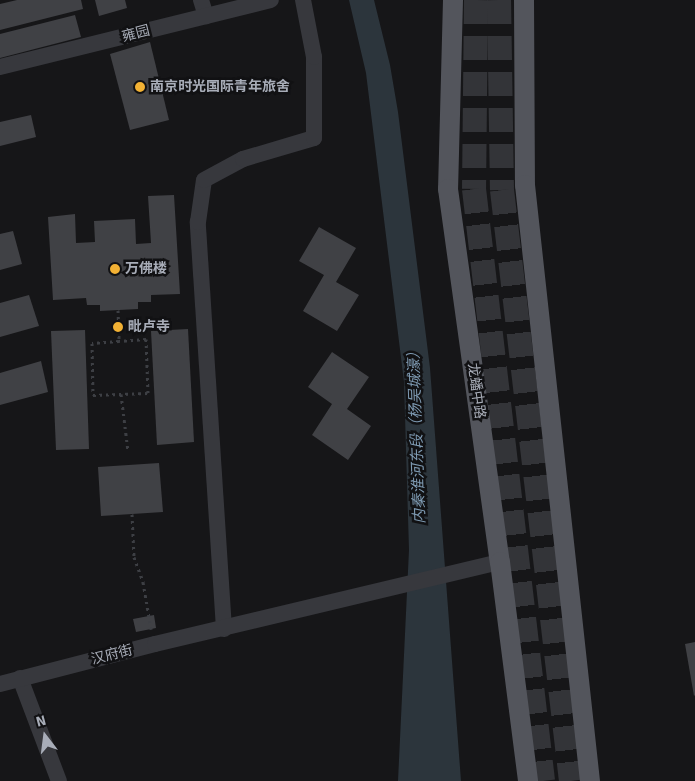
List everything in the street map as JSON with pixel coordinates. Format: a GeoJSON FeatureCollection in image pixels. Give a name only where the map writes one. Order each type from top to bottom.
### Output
{"type":"FeatureCollection","features":[{"type":"Feature","properties":{"kind":"main road","name":"龙蟠中路"},"geometry":{"type":"LineString","coordinates":[[453,0],[448,189],[528,777]]}},
{"type":"Feature","properties":{"kind":"main road"},"geometry":{"type":"LineString","coordinates":[[524,0],[525,185],[590,781]]}},
{"type":"Feature","properties":{"kind":"main road"},"geometry":{"type":"LineString","coordinates":[[584,781],[587,757]]}},
{"type":"Feature","properties":{"kind":"street"},"geometry":{"type":"LineString","coordinates":[[201,0],[206,16]]}},
{"type":"Feature","properties":{"kind":"street","name":"雍园"},"geometry":{"type":"LineString","coordinates":[[0,67],[271,0]]}},
{"type":"Feature","properties":{"kind":"street"},"geometry":{"type":"LineString","coordinates":[[224,628],[198,222],[204,180],[243,159],[314,138],[314,57],[303,0]]}},
{"type":"Feature","properties":{"kind":"street","name":"汉府街"},"geometry":{"type":"LineString","coordinates":[[0,684],[384,588],[500,562]]}},
{"type":"Feature","properties":{"kind":"street"},"geometry":{"type":"LineString","coordinates":[[20,678],[59,781]]}},
{"type":"Feature","properties":{"kind":"path"},"geometry":{"type":"LineString","coordinates":[[118,310],[119,341]]}},
{"type":"Feature","properties":{"kind":"path"},"geometry":{"type":"LineString","coordinates":[[146,339],[148,393],[92,395],[92,343],[119,341],[146,339]]}},
{"type":"Feature","properties":{"kind":"path"},"geometry":{"type":"LineString","coordinates":[[121,394],[128,451]]}},
{"type":"Feature","properties":{"kind":"path"},"geometry":{"type":"LineString","coordinates":[[132,514],[134,557],[143,582],[155,644]]}},
{"type":"Feature","properties":{"kind":"water","name":"内秦淮河东段（杨吴城濠）"},"geometry":{"type":"Polygon","coordinates":[[[349,0],[374,0],[390,65],[398,112],[430,368],[461,781],[398,781],[409,550],[404,382],[366,73],[349,0]]]}},
{"type":"Feature","properties":{"kind":"building"},"geometry":{"type":"Polygon","coordinates":[[[17,0],[81,0],[83,9],[0,30],[0,4],[17,0]]]}},
{"type":"Feature","properties":{"kind":"building"},"geometry":{"type":"Polygon","coordinates":[[[95,0],[125,0],[127,8],[99,16],[95,0]]]}},
{"type":"Feature","properties":{"kind":"building"},"geometry":{"type":"Polygon","coordinates":[[[75,15],[81,37],[0,58],[0,34],[75,15]]]}},
{"type":"Feature","properties":{"kind":"building","name":"南京时光国际青年旅舍"},"geometry":{"type":"Polygon","coordinates":[[[150,42],[169,120],[130,130],[110,54],[150,42]]]}},
{"type":"Feature","properties":{"kind":"building"},"geometry":{"type":"Polygon","coordinates":[[[31,115],[36,137],[0,146],[0,122],[31,115]]]}},
{"type":"Feature","properties":{"kind":"building","name":"万佛楼"},"geometry":{"type":"Polygon","coordinates":[[[174,195],[180,294],[151,295],[151,302],[138,302],[138,309],[100,311],[100,305],[87,305],[86,298],[53,300],[48,217],[75,214],[76,243],[95,242],[94,221],[135,219],[136,244],[151,243],[148,196],[174,195]]]}},
{"type":"Feature","properties":{"kind":"building"},"geometry":{"type":"Polygon","coordinates":[[[319,227],[356,248],[336,282],[359,295],[337,331],[303,311],[324,275],[299,261],[319,227]]]}},
{"type":"Feature","properties":{"kind":"building"},"geometry":{"type":"Polygon","coordinates":[[[13,231],[22,264],[0,270],[0,234],[13,231]]]}},
{"type":"Feature","properties":{"kind":"building"},"geometry":{"type":"Polygon","coordinates":[[[29,295],[39,326],[0,337],[0,303],[29,295]]]}},
{"type":"Feature","properties":{"kind":"building"},"geometry":{"type":"Polygon","coordinates":[[[188,329],[194,442],[157,445],[151,331],[188,329]]]}},
{"type":"Feature","properties":{"kind":"building"},"geometry":{"type":"Polygon","coordinates":[[[85,330],[89,449],[56,450],[51,331],[85,330]]]}},
{"type":"Feature","properties":{"kind":"building"},"geometry":{"type":"Polygon","coordinates":[[[332,352],[369,377],[347,409],[371,426],[348,460],[312,435],[332,404],[308,387],[332,352]]]}},
{"type":"Feature","properties":{"kind":"building"},"geometry":{"type":"Polygon","coordinates":[[[41,361],[48,392],[0,405],[0,373],[41,361]]]}},
{"type":"Feature","properties":{"kind":"building"},"geometry":{"type":"Polygon","coordinates":[[[159,463],[163,512],[101,516],[98,467],[159,463]]]}},
{"type":"Feature","properties":{"kind":"building"},"geometry":{"type":"Polygon","coordinates":[[[154,615],[156,628],[136,632],[133,619],[154,615]]]}},
{"type":"Feature","properties":{"kind":"building"},"geometry":{"type":"Polygon","coordinates":[[[695,642],[695,695],[694,696],[685,644],[695,642]]]}},
{"type":"Feature","properties":{"kind":"tunnel"},"geometry":{"type":"LineString","coordinates":[[476,0],[474,189],[543,781]]}},
{"type":"Feature","properties":{"kind":"tunnel"},"geometry":{"type":"LineString","coordinates":[[499,0],[502,190],[571,781]]}},
{"type":"Feature","properties":{"kind":"place","name":"南京时光国际青年旅舍"},"geometry":{"type":"Point","coordinates":[140,87]}},
{"type":"Feature","properties":{"kind":"place","name":"万佛楼"},"geometry":{"type":"Point","coordinates":[115,269]}},
{"type":"Feature","properties":{"kind":"place","name":"毗卢寺"},"geometry":{"type":"Point","coordinates":[118,327]}}]}
